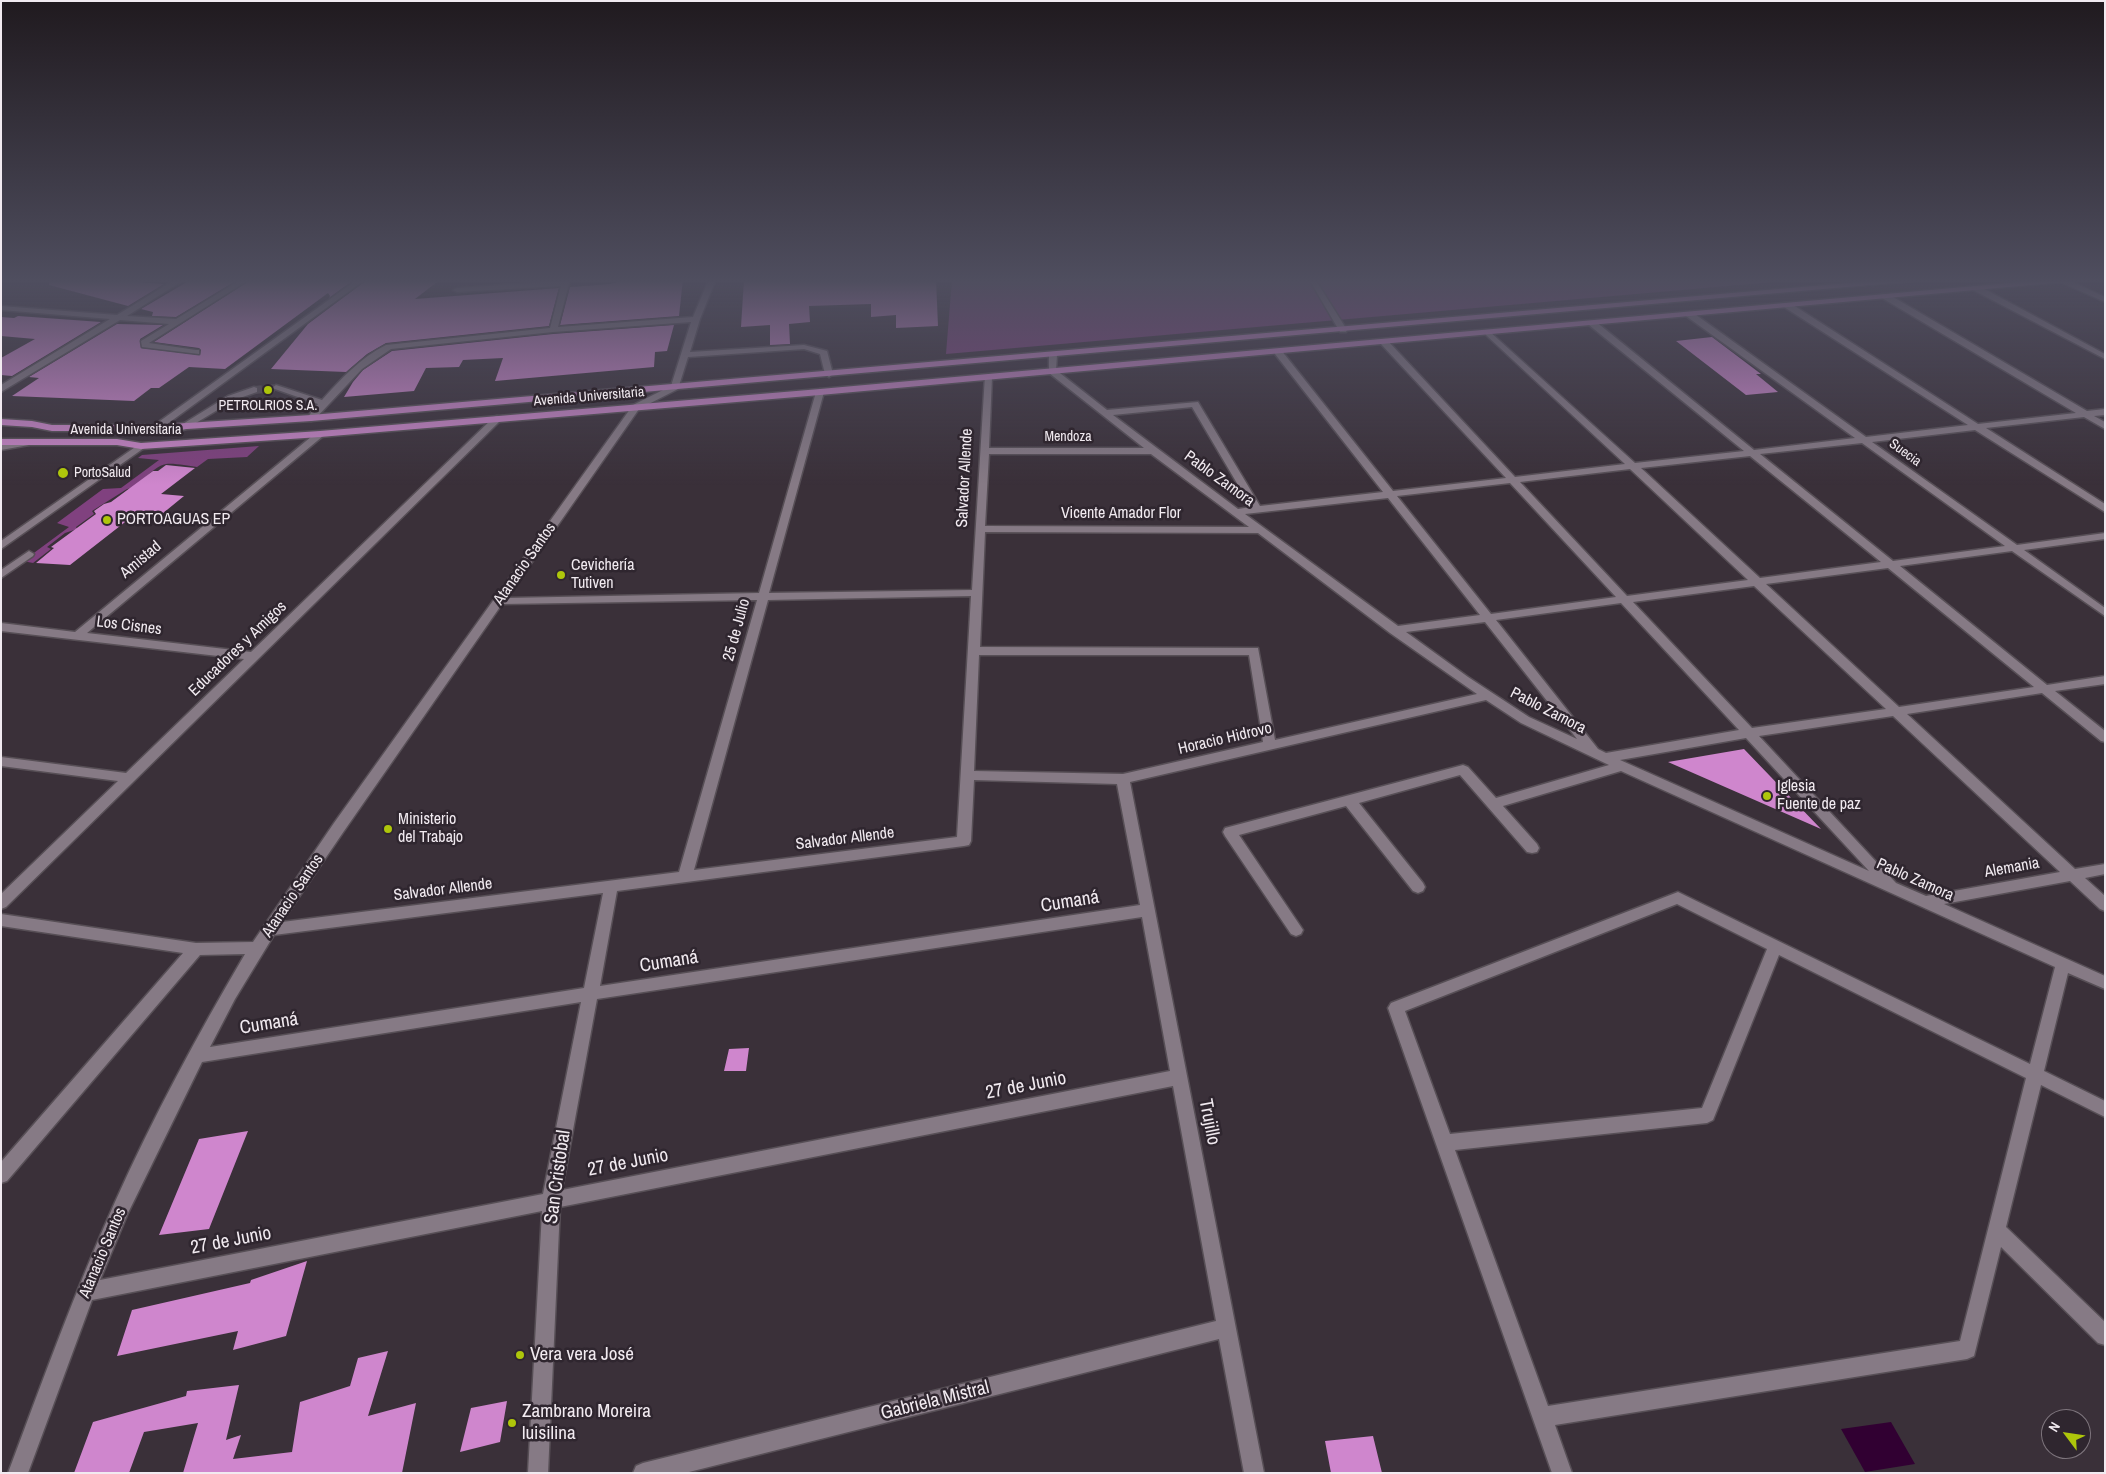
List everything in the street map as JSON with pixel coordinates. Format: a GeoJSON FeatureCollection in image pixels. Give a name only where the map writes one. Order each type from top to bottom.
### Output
{"type":"FeatureCollection","features":[{"type":"Feature","properties":{"kind":"main road","name":"Avenida Universitaria"},"geometry":{"type":"LineString","coordinates":[[1,422],[32,424],[52,428],[183,427],[311,418],[1137,348]]}},
{"type":"Feature","properties":{"kind":"main road","name":"Avenida Universitaria"},"geometry":{"type":"LineString","coordinates":[[1,442],[117,442],[141,446],[320,434],[1323,348]]}},
{"type":"Feature","properties":{"kind":"street"},"geometry":{"type":"LineString","coordinates":[[1,389],[69,348]]}},
{"type":"Feature","properties":{"kind":"street"},"geometry":{"type":"LineString","coordinates":[[166,348],[196,352]]}},
{"type":"Feature","properties":{"kind":"street"},"geometry":{"type":"LineString","coordinates":[[156,428],[267,348]]}},
{"type":"Feature","properties":{"kind":"street"},"geometry":{"type":"LineString","coordinates":[[311,418],[344,381],[379,350],[387,348]]}},
{"type":"Feature","properties":{"kind":"street"},"geometry":{"type":"LineString","coordinates":[[675,387],[688,348]]}},
{"type":"Feature","properties":{"kind":"street"},"geometry":{"type":"LineString","coordinates":[[686,355],[792,348]]}},
{"type":"Feature","properties":{"kind":"street"},"geometry":{"type":"LineString","coordinates":[[807,348],[824,353],[829,374]]}},
{"type":"Feature","properties":{"kind":"street"},"geometry":{"type":"LineString","coordinates":[[1389,348],[1894,888]]}},
{"type":"Feature","properties":{"kind":"street"},"geometry":{"type":"LineString","coordinates":[[1505,348],[2105,905]]}},
{"type":"Feature","properties":{"kind":"street"},"geometry":{"type":"LineString","coordinates":[[1623,348],[2105,738]]}},
{"type":"Feature","properties":{"kind":"street","name":"Suecia"},"geometry":{"type":"LineString","coordinates":[[1736,348],[2105,614]]}},
{"type":"Feature","properties":{"kind":"street"},"geometry":{"type":"LineString","coordinates":[[1854,348],[2105,509]]}},
{"type":"Feature","properties":{"kind":"street"},"geometry":{"type":"LineString","coordinates":[[1972,348],[2105,426]]}},
{"type":"Feature","properties":{"kind":"street"},"geometry":{"type":"LineString","coordinates":[[2088,348],[2105,357]]}},
{"type":"Feature","properties":{"kind":"street"},"geometry":{"type":"LineString","coordinates":[[1278,352],[1488,618],[1600,756],[2105,680]]}},
{"type":"Feature","properties":{"kind":"street"},"geometry":{"type":"LineString","coordinates":[[1052,371],[1053,355]]}},
{"type":"Feature","properties":{"kind":"street","name":"Pablo Zamora"},"geometry":{"type":"LineString","coordinates":[[1052,371],[1153,451],[1394,630],[1486,696],[1526,720],[1622,766],[2105,983]]}},
{"type":"Feature","properties":{"kind":"street","name":"Salvador Allende"},"geometry":{"type":"LineString","coordinates":[[269,930],[964,841],[988,377]]}},
{"type":"Feature","properties":{"kind":"street","name":"Atanacio Santos"},"geometry":{"type":"LineString","coordinates":[[18,1473],[86,1292],[126,1199],[230,994],[269,930],[636,407],[675,387]]}},
{"type":"Feature","properties":{"kind":"street"},"geometry":{"type":"LineString","coordinates":[[276,388],[323,403]]}},
{"type":"Feature","properties":{"kind":"street"},"geometry":{"type":"LineString","coordinates":[[183,427],[231,398],[254,390]]}},
{"type":"Feature","properties":{"kind":"street","name":"25 de Julio"},"geometry":{"type":"LineString","coordinates":[[685,877],[820,392]]}},
{"type":"Feature","properties":{"kind":"street"},"geometry":{"type":"LineString","coordinates":[[1104,413],[1195,404],[1257,509]]}},
{"type":"Feature","properties":{"kind":"street"},"geometry":{"type":"LineString","coordinates":[[1236,512],[2105,412]]}},
{"type":"Feature","properties":{"kind":"street","name":"Educadores y Amigos"},"geometry":{"type":"LineString","coordinates":[[1,903],[497,419]]}},
{"type":"Feature","properties":{"kind":"street","name":"Amistad"},"geometry":{"type":"LineString","coordinates":[[77,636],[320,434]]}},
{"type":"Feature","properties":{"kind":"street"},"geometry":{"type":"LineString","coordinates":[[1,447],[28,443]]}},
{"type":"Feature","properties":{"kind":"street"},"geometry":{"type":"LineString","coordinates":[[1,546],[141,446]]}},
{"type":"Feature","properties":{"kind":"street","name":"Mendoza"},"geometry":{"type":"LineString","coordinates":[[984,451],[1153,451]]}},
{"type":"Feature","properties":{"kind":"street","name":"Vicente Amador Flor"},"geometry":{"type":"LineString","coordinates":[[980,529],[1260,530]]}},
{"type":"Feature","properties":{"kind":"street"},"geometry":{"type":"LineString","coordinates":[[1394,630],[2105,536]]}},
{"type":"Feature","properties":{"kind":"street"},"geometry":{"type":"LineString","coordinates":[[1,575],[29,554]]}},
{"type":"Feature","properties":{"kind":"street"},"geometry":{"type":"LineString","coordinates":[[499,601],[977,593]]}},
{"type":"Feature","properties":{"kind":"street","name":"Los Cisnes"},"geometry":{"type":"LineString","coordinates":[[1,627],[253,656]]}},
{"type":"Feature","properties":{"kind":"street"},"geometry":{"type":"LineString","coordinates":[[974,651],[1254,651],[1270,745]]}},
{"type":"Feature","properties":{"kind":"street","name":"Horacio Hidrovo"},"geometry":{"type":"LineString","coordinates":[[968,775],[1123,779],[1486,696]]}},
{"type":"Feature","properties":{"kind":"street"},"geometry":{"type":"LineString","coordinates":[[1,761],[130,778]]}},
{"type":"Feature","properties":{"kind":"street"},"geometry":{"type":"LineString","coordinates":[[1493,804],[1622,766]]}},
{"type":"Feature","properties":{"kind":"street"},"geometry":{"type":"LineString","coordinates":[[1296,930],[1230,832],[1464,770],[1532,848]]}},
{"type":"Feature","properties":{"kind":"street","name":"Trujillo"},"geometry":{"type":"LineString","coordinates":[[1123,779],[1254,1473]]}},
{"type":"Feature","properties":{"kind":"street"},"geometry":{"type":"LineString","coordinates":[[1350,801],[1418,887]]}},
{"type":"Feature","properties":{"kind":"street","name":"Alemania"},"geometry":{"type":"LineString","coordinates":[[1925,902],[2105,869]]}},
{"type":"Feature","properties":{"kind":"street","name":"San Cristobal"},"geometry":{"type":"LineString","coordinates":[[538,1473],[551,1200],[610,886]]}},
{"type":"Feature","properties":{"kind":"street"},"geometry":{"type":"LineString","coordinates":[[1562,1473],[1396,1008],[1678,898],[2105,1109]]}},
{"type":"Feature","properties":{"kind":"street","name":"Cumaná"},"geometry":{"type":"LineString","coordinates":[[197,1056],[590,994],[1148,910]]}},
{"type":"Feature","properties":{"kind":"street"},"geometry":{"type":"LineString","coordinates":[[1,920],[196,949],[258,948]]}},
{"type":"Feature","properties":{"kind":"street"},"geometry":{"type":"LineString","coordinates":[[1444,1143],[1707,1115],[1775,946]]}},
{"type":"Feature","properties":{"kind":"street"},"geometry":{"type":"LineString","coordinates":[[1,1175],[196,949]]}},
{"type":"Feature","properties":{"kind":"street"},"geometry":{"type":"LineString","coordinates":[[1542,1417],[1968,1349],[2062,964]]}},
{"type":"Feature","properties":{"kind":"street","name":"27 de Junio"},"geometry":{"type":"LineString","coordinates":[[86,1292],[1179,1077]]}},
{"type":"Feature","properties":{"kind":"street"},"geometry":{"type":"LineString","coordinates":[[1997,1230],[2105,1336]]}},
{"type":"Feature","properties":{"kind":"street","name":"Gabriela Mistral"},"geometry":{"type":"LineString","coordinates":[[643,1473],[1227,1328]]}},
{"type":"Feature","properties":{"kind":"shaded area"},"geometry":{"type":"Polygon","coordinates":[[[946,348],[1017,348],[946,354],[946,348]]]}},
{"type":"Feature","properties":{"kind":"shaded area"},"geometry":{"type":"Polygon","coordinates":[[[259,446],[247,457],[208,459],[197,467],[173,464],[161,466],[136,485],[92,511],[94,514],[76,527],[77,529],[65,533],[47,547],[51,549],[33,563],[23,561],[69,527],[57,523],[103,489],[121,488],[159,460],[138,458],[142,455],[259,446]]]}},
{"type":"Feature","properties":{"kind":"shaded area"},"geometry":{"type":"Polygon","coordinates":[[[1891,1422],[1915,1464],[1865,1472],[1841,1429],[1891,1422]]]}},
{"type":"Feature","properties":{"kind":"building"},"geometry":{"type":"Polygon","coordinates":[[[19,348],[58,348],[12,376],[1,375],[1,358],[19,348]]]}},
{"type":"Feature","properties":{"kind":"building"},"geometry":{"type":"Polygon","coordinates":[[[78,348],[141,348],[200,355],[201,350],[197,348],[254,348],[225,369],[189,367],[159,388],[151,388],[134,401],[12,396],[39,378],[29,377],[78,348]]]}},
{"type":"Feature","properties":{"kind":"building"},"geometry":{"type":"Polygon","coordinates":[[[288,348],[378,348],[367,354],[346,372],[271,369],[288,348]]]}},
{"type":"Feature","properties":{"kind":"building"},"geometry":{"type":"Polygon","coordinates":[[[422,348],[668,348],[667,351],[655,352],[654,367],[495,381],[503,358],[463,360],[459,367],[426,368],[414,391],[344,397],[363,370],[392,351],[422,348]]]}},
{"type":"Feature","properties":{"kind":"building"},"geometry":{"type":"Polygon","coordinates":[[[1685,348],[1726,348],[1761,374],[1756,374],[1778,392],[1746,395],[1685,348]]]}},
{"type":"Feature","properties":{"kind":"building","name":"PORTOAGUAS EP"},"geometry":{"type":"Polygon","coordinates":[[[166,465],[195,468],[161,494],[184,496],[162,514],[138,512],[70,565],[36,563],[54,548],[51,547],[96,514],[94,511],[104,504],[111,502],[153,471],[158,471],[166,465]]]}},
{"type":"Feature","properties":{"kind":"building","name":"Iglesia Fuente de paz"},"geometry":{"type":"Polygon","coordinates":[[[1744,749],[1821,829],[1668,762],[1744,749]]]}},
{"type":"Feature","properties":{"kind":"building"},"geometry":{"type":"Polygon","coordinates":[[[749,1048],[746,1071],[724,1071],[729,1049],[749,1048]]]}},
{"type":"Feature","properties":{"kind":"building"},"geometry":{"type":"Polygon","coordinates":[[[248,1131],[209,1229],[159,1235],[199,1139],[248,1131]]]}},
{"type":"Feature","properties":{"kind":"building"},"geometry":{"type":"Polygon","coordinates":[[[307,1261],[286,1336],[233,1350],[238,1331],[117,1356],[132,1310],[250,1283],[251,1280],[307,1261]]]}},
{"type":"Feature","properties":{"kind":"building"},"geometry":{"type":"Polygon","coordinates":[[[388,1351],[368,1416],[416,1403],[402,1473],[183,1473],[198,1423],[144,1432],[129,1473],[74,1473],[93,1422],[186,1396],[187,1391],[239,1385],[226,1440],[241,1435],[233,1459],[292,1452],[300,1402],[350,1386],[358,1358],[388,1351]]]}},
{"type":"Feature","properties":{"kind":"building"},"geometry":{"type":"Polygon","coordinates":[[[507,1401],[500,1442],[460,1452],[471,1408],[507,1401]]]}},
{"type":"Feature","properties":{"kind":"building"},"geometry":{"type":"Polygon","coordinates":[[[1373,1436],[1382,1473],[1331,1473],[1325,1441],[1373,1436]]]}},
{"type":"Feature","properties":{"kind":"tunnel"},"geometry":{"type":"LineString","coordinates":[[254,390],[276,388]]}},
{"type":"Feature","properties":{"kind":"place","name":"PETROLRIOS S.A."},"geometry":{"type":"Point","coordinates":[268,390]}},
{"type":"Feature","properties":{"kind":"place","name":"PortoSalud"},"geometry":{"type":"Point","coordinates":[63,473]}},
{"type":"Feature","properties":{"kind":"place","name":"PORTOAGUAS EP"},"geometry":{"type":"Point","coordinates":[107,520]}},
{"type":"Feature","properties":{"kind":"place","name":"Cevichería Tutiven"},"geometry":{"type":"Point","coordinates":[561,575]}},
{"type":"Feature","properties":{"kind":"place","name":"Iglesia Fuente de paz"},"geometry":{"type":"Point","coordinates":[1767,796]}},
{"type":"Feature","properties":{"kind":"place","name":"Ministerio del Trabajo"},"geometry":{"type":"Point","coordinates":[388,829]}},
{"type":"Feature","properties":{"kind":"place","name":"Vera vera José"},"geometry":{"type":"Point","coordinates":[520,1355]}},
{"type":"Feature","properties":{"kind":"place","name":"Zambrano Moreira luisilina"},"geometry":{"type":"Point","coordinates":[512,1423]}}]}
